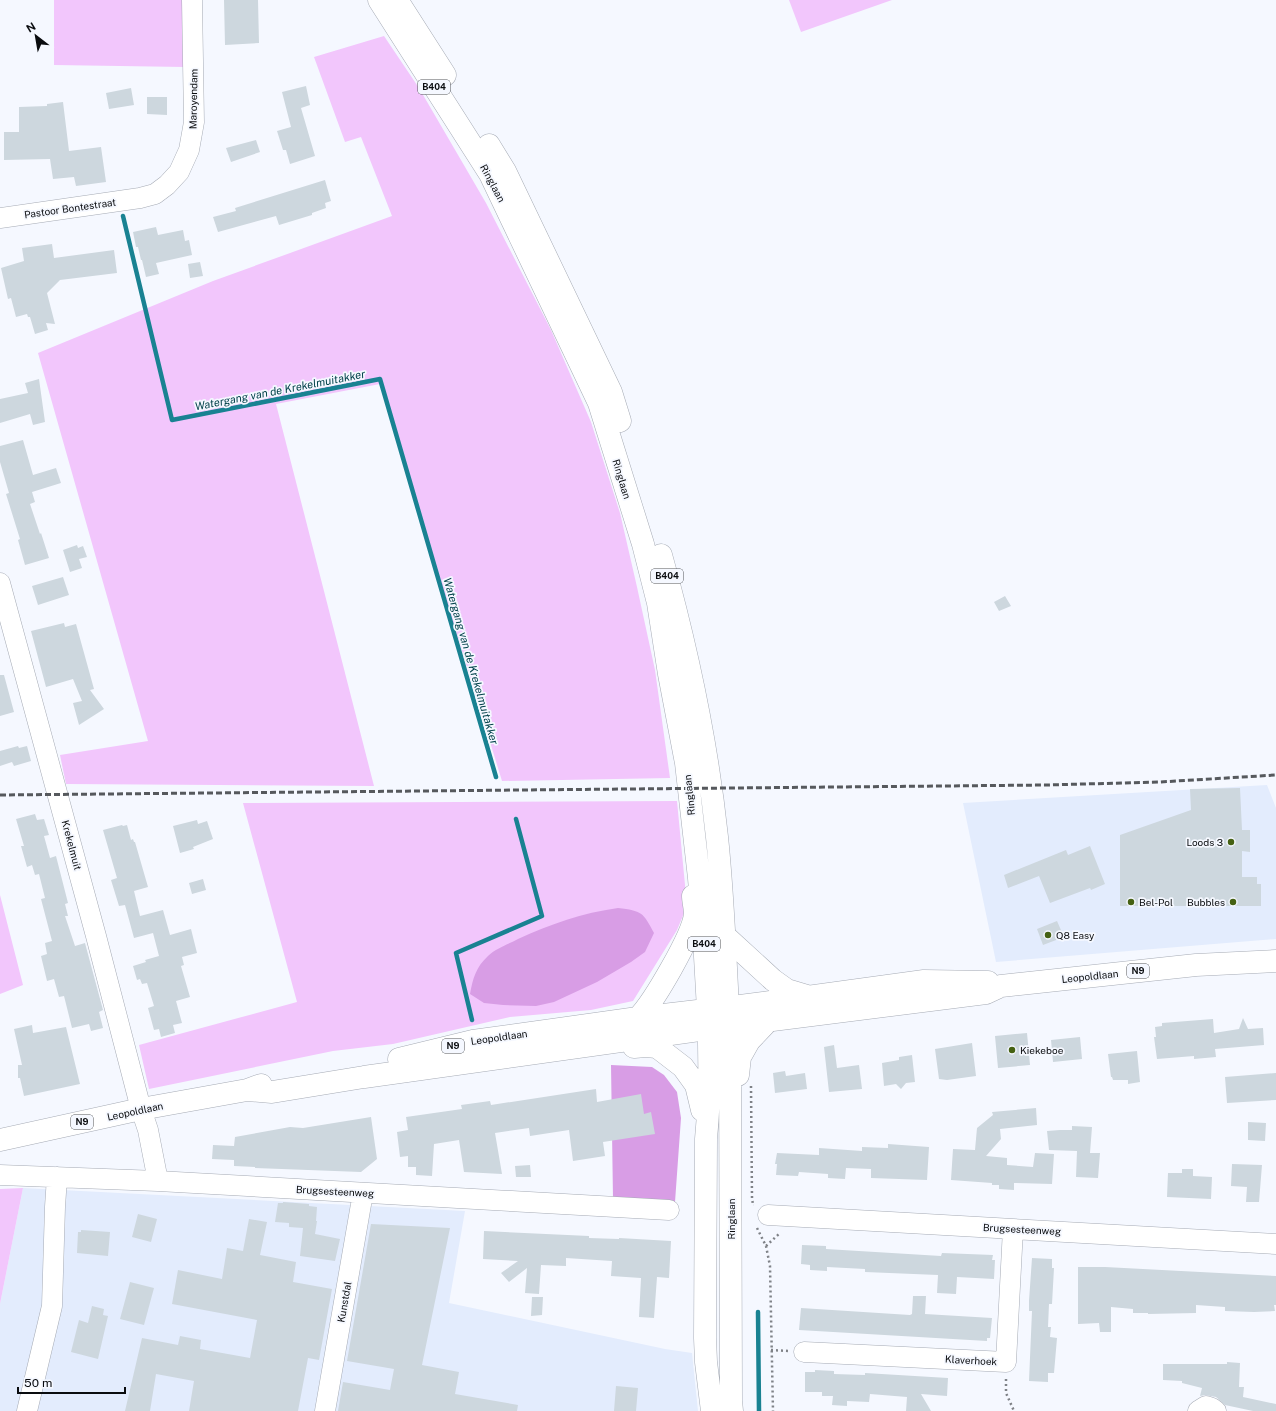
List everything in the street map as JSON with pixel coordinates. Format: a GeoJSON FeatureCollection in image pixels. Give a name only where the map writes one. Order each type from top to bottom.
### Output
{"type":"FeatureCollection","features":[{"type":"Feature","properties":{"kind":"main road","name":"Ringlaan"},"geometry":{"type":"LineString","coordinates":[[379,0],[490,174],[599,403],[642,544],[658,603],[669,674],[686,763],[699,878],[731,1094],[732,1411]]}},
{"type":"Feature","properties":{"kind":"main road","name":"Ringlaan"},"geometry":{"type":"LineString","coordinates":[[397,0],[505,171],[611,392],[657,539],[690,668],[705,746],[714,811],[725,936],[719,1018],[706,1139],[705,1338],[706,1362],[712,1411]]}},
{"type":"Feature","properties":{"kind":"main road"},"geometry":{"type":"LineString","coordinates":[[638,1018],[646,1010],[654,998],[691,930],[695,914],[692,889],[699,878]]}},
{"type":"Feature","properties":{"kind":"main road"},"geometry":{"type":"LineString","coordinates":[[725,936],[786,990],[808,996]]}},
{"type":"Feature","properties":{"kind":"main road","name":"Leopoldlaan"},"geometry":{"type":"LineString","coordinates":[[0,1140],[141,1109],[247,1090],[287,1079],[401,1058],[473,1041],[638,1018],[719,1018],[768,1021],[986,993],[1001,986],[1196,965],[1276,961]]}},
{"type":"Feature","properties":{"kind":"main road","name":"Leopoldlaan"},"geometry":{"type":"LineString","coordinates":[[247,1090],[272,1092],[418,1069],[615,1043],[808,996],[924,981],[986,982],[1001,986]]}},
{"type":"Feature","properties":{"kind":"main road"},"geometry":{"type":"LineString","coordinates":[[731,1094],[739,1073],[740,1057],[749,1042],[768,1021]]}},
{"type":"Feature","properties":{"kind":"main road"},"geometry":{"type":"LineString","coordinates":[[615,1043],[634,1047],[656,1047],[683,1067],[696,1085],[702,1108],[706,1139]]}},
{"type":"Feature","properties":{"kind":"street","name":"Maroyendam"},"geometry":{"type":"LineString","coordinates":[[140,198],[156,194],[167,185],[179,172],[189,150],[194,122],[192,0]]}},
{"type":"Feature","properties":{"kind":"street","name":"Pastoor Bontestraat"},"geometry":{"type":"LineString","coordinates":[[0,218],[140,198]]}},
{"type":"Feature","properties":{"kind":"street","name":"Krekelmuit"},"geometry":{"type":"LineString","coordinates":[[0,583],[94,928],[141,1109],[148,1130],[158,1181]]}},
{"type":"Feature","properties":{"kind":"street","name":"Brugsesteenweg"},"geometry":{"type":"LineString","coordinates":[[0,1175],[158,1181],[669,1210]]}},
{"type":"Feature","properties":{"kind":"street"},"geometry":{"type":"LineString","coordinates":[[27,1411],[52,1306],[57,1176]]}},
{"type":"Feature","properties":{"kind":"street","name":"Kunstdal"},"geometry":{"type":"LineString","coordinates":[[325,1411],[363,1193]]}},
{"type":"Feature","properties":{"kind":"street","name":"Brugsesteenweg"},"geometry":{"type":"LineString","coordinates":[[760,1214],[1276,1244]]}},
{"type":"Feature","properties":{"kind":"street","name":"Klaverhoek"},"geometry":{"type":"LineString","coordinates":[[804,1352],[1006,1362],[1013,1229]]}},
{"type":"Feature","properties":{"kind":"street"},"geometry":{"type":"LineString","coordinates":[[1198,1411],[1206,1406],[1216,1411]]}},
{"type":"Feature","properties":{"kind":"path"},"geometry":{"type":"LineString","coordinates":[[751,1083],[760,1214],[770,1266],[773,1411]]}},
{"type":"Feature","properties":{"kind":"path"},"geometry":{"type":"LineString","coordinates":[[1006,1362],[1006,1393],[1014,1411]]}},
{"type":"Feature","properties":{"kind":"shaded area"},"geometry":{"type":"Polygon","coordinates":[[[54,0],[184,0],[185,67],[54,65],[54,0]]]}},
{"type":"Feature","properties":{"kind":"shaded area"},"geometry":{"type":"Polygon","coordinates":[[[789,0],[892,0],[801,32],[789,0]]]}},
{"type":"Feature","properties":{"kind":"shaded area"},"geometry":{"type":"Polygon","coordinates":[[[384,36],[419,88],[486,203],[551,330],[591,422],[620,513],[637,587],[655,670],[670,778],[502,781],[380,384],[276,404],[374,786],[66,784],[60,755],[148,741],[38,353],[213,281],[392,216],[361,137],[345,142],[314,57],[384,36]]]}},
{"type":"Feature","properties":{"kind":"shaded area"},"geometry":{"type":"Polygon","coordinates":[[[1267,785],[1276,808],[1276,939],[996,962],[963,803],[1267,785]]]}},
{"type":"Feature","properties":{"kind":"shaded area"},"geometry":{"type":"Polygon","coordinates":[[[677,801],[687,906],[677,930],[633,1001],[591,1010],[510,1017],[393,1044],[333,1051],[149,1089],[139,1045],[297,1002],[243,803],[677,801]]]}},
{"type":"Feature","properties":{"kind":"shaded area"},"geometry":{"type":"Polygon","coordinates":[[[0,895],[23,985],[0,994],[0,895]]]}},
{"type":"Feature","properties":{"kind":"shaded area"},"geometry":{"type":"Polygon","coordinates":[[[618,908],[632,910],[641,914],[654,933],[645,952],[597,982],[554,1002],[536,1006],[484,1003],[470,994],[478,969],[491,953],[499,948],[555,924],[592,913],[618,908]]]}},
{"type":"Feature","properties":{"kind":"shaded area"},"geometry":{"type":"Polygon","coordinates":[[[611,1065],[652,1067],[664,1075],[677,1092],[681,1118],[675,1202],[613,1199],[611,1065]]]}},
{"type":"Feature","properties":{"kind":"shaded area"},"geometry":{"type":"Polygon","coordinates":[[[23,1188],[465,1211],[449,1303],[665,1349],[692,1353],[698,1411],[0,1411],[0,1304],[23,1188]]]}},
{"type":"Feature","properties":{"kind":"shaded area"},"geometry":{"type":"Polygon","coordinates":[[[23,1188],[0,1304],[0,1189],[23,1188]]]}},
{"type":"Feature","properties":{"kind":"building"},"geometry":{"type":"Polygon","coordinates":[[[224,0],[258,0],[259,43],[225,45],[224,0]]]}},
{"type":"Feature","properties":{"kind":"building"},"geometry":{"type":"Polygon","coordinates":[[[306,86],[310,105],[301,108],[315,156],[290,164],[286,150],[283,150],[277,131],[291,127],[282,92],[306,86]]]}},
{"type":"Feature","properties":{"kind":"building"},"geometry":{"type":"Polygon","coordinates":[[[131,88],[134,105],[109,109],[106,93],[131,88]]]}},
{"type":"Feature","properties":{"kind":"building"},"geometry":{"type":"Polygon","coordinates":[[[147,97],[167,97],[167,115],[147,114],[147,97]]]}},
{"type":"Feature","properties":{"kind":"building"},"geometry":{"type":"Polygon","coordinates":[[[63,102],[69,151],[101,147],[106,182],[76,186],[74,177],[53,179],[50,159],[4,160],[4,132],[19,132],[19,107],[47,106],[47,104],[63,102]]]}},
{"type":"Feature","properties":{"kind":"building"},"geometry":{"type":"Polygon","coordinates":[[[256,140],[260,152],[231,162],[226,148],[256,140]]]}},
{"type":"Feature","properties":{"kind":"building"},"geometry":{"type":"Polygon","coordinates":[[[325,180],[331,201],[325,203],[326,208],[312,213],[312,215],[279,225],[276,216],[218,232],[213,217],[236,211],[235,208],[325,180]]]}},
{"type":"Feature","properties":{"kind":"building"},"geometry":{"type":"Polygon","coordinates":[[[156,227],[158,235],[183,230],[185,241],[189,240],[192,255],[156,263],[159,274],[146,277],[138,247],[136,247],[133,232],[156,227]]]}},
{"type":"Feature","properties":{"kind":"building"},"geometry":{"type":"Polygon","coordinates":[[[52,244],[54,258],[114,250],[117,273],[60,280],[47,293],[55,324],[46,323],[48,330],[35,334],[30,317],[28,317],[27,314],[16,317],[11,298],[8,299],[1,268],[24,261],[22,248],[52,244]]]}},
{"type":"Feature","properties":{"kind":"building"},"geometry":{"type":"Polygon","coordinates":[[[200,262],[203,276],[190,278],[188,264],[200,262]]]}},
{"type":"Feature","properties":{"kind":"building"},"geometry":{"type":"Polygon","coordinates":[[[39,379],[45,422],[33,425],[30,414],[0,423],[0,399],[28,393],[25,383],[39,379]]]}},
{"type":"Feature","properties":{"kind":"building"},"geometry":{"type":"Polygon","coordinates":[[[23,440],[33,475],[56,468],[61,483],[32,492],[35,502],[30,504],[49,558],[25,565],[18,540],[20,539],[6,494],[9,493],[0,462],[0,446],[23,440]]]}},
{"type":"Feature","properties":{"kind":"building"},"geometry":{"type":"Polygon","coordinates":[[[77,545],[78,548],[83,546],[87,557],[79,559],[82,568],[70,572],[63,550],[77,545]]]}},
{"type":"Feature","properties":{"kind":"building"},"geometry":{"type":"Polygon","coordinates":[[[63,577],[69,595],[38,605],[32,586],[63,577]]]}},
{"type":"Feature","properties":{"kind":"building"},"geometry":{"type":"Polygon","coordinates":[[[1005,596],[1011,606],[999,611],[994,602],[1005,596]]]}},
{"type":"Feature","properties":{"kind":"building"},"geometry":{"type":"Polygon","coordinates":[[[64,623],[65,627],[76,624],[94,689],[90,690],[104,709],[79,725],[73,703],[82,701],[73,679],[46,687],[31,631],[64,623]]]}},
{"type":"Feature","properties":{"kind":"building"},"geometry":{"type":"Polygon","coordinates":[[[0,675],[4,675],[14,712],[0,716],[0,675]]]}},
{"type":"Feature","properties":{"kind":"building"},"geometry":{"type":"Polygon","coordinates":[[[18,746],[19,748],[27,746],[31,761],[14,766],[12,762],[0,766],[0,751],[18,746]]]}},
{"type":"Feature","properties":{"kind":"building"},"geometry":{"type":"Polygon","coordinates":[[[1240,788],[1242,830],[1250,830],[1250,852],[1242,851],[1242,877],[1257,877],[1257,884],[1261,884],[1261,906],[1120,906],[1120,835],[1191,810],[1190,789],[1240,788]]]}},
{"type":"Feature","properties":{"kind":"building"},"geometry":{"type":"Polygon","coordinates":[[[35,814],[37,820],[44,819],[49,835],[44,836],[50,858],[56,856],[68,903],[65,904],[68,916],[65,916],[75,946],[85,943],[103,1010],[99,1012],[103,1028],[91,1031],[89,1024],[72,1028],[64,996],[59,997],[54,979],[47,981],[41,956],[47,954],[45,943],[52,941],[41,899],[45,898],[39,874],[35,875],[32,865],[27,867],[21,846],[24,846],[16,819],[35,814]]]}},
{"type":"Feature","properties":{"kind":"building"},"geometry":{"type":"Polygon","coordinates":[[[197,820],[198,824],[207,821],[213,839],[193,847],[194,849],[180,853],[173,826],[197,820]]]}},
{"type":"Feature","properties":{"kind":"building"},"geometry":{"type":"Polygon","coordinates":[[[127,825],[131,840],[133,839],[135,842],[148,887],[134,891],[140,916],[163,910],[170,935],[191,929],[197,953],[182,957],[184,965],[181,966],[190,997],[176,1001],[182,1023],[173,1025],[175,1033],[161,1037],[159,1029],[154,1030],[148,1008],[154,1006],[147,983],[142,984],[140,979],[137,980],[133,966],[146,962],[145,960],[159,956],[153,933],[134,938],[125,905],[119,906],[111,880],[117,878],[103,830],[127,825]]]}},
{"type":"Feature","properties":{"kind":"building"},"geometry":{"type":"Polygon","coordinates":[[[1090,846],[1105,884],[1050,903],[1039,876],[1008,888],[1004,875],[1066,850],[1068,855],[1090,846]]]}},
{"type":"Feature","properties":{"kind":"building"},"geometry":{"type":"Polygon","coordinates":[[[203,879],[206,890],[192,894],[189,883],[203,879]]]}},
{"type":"Feature","properties":{"kind":"building"},"geometry":{"type":"Polygon","coordinates":[[[1057,921],[1064,937],[1043,945],[1037,929],[1057,921]]]}},
{"type":"Feature","properties":{"kind":"building"},"geometry":{"type":"Polygon","coordinates":[[[1243,1018],[1248,1029],[1263,1028],[1264,1045],[1215,1049],[1216,1057],[1194,1059],[1194,1056],[1157,1059],[1154,1037],[1156,1037],[1155,1027],[1162,1026],[1162,1023],[1213,1019],[1214,1033],[1239,1029],[1243,1018]]]}},
{"type":"Feature","properties":{"kind":"building"},"geometry":{"type":"Polygon","coordinates":[[[32,1025],[33,1033],[66,1027],[80,1084],[24,1096],[20,1078],[18,1078],[18,1065],[22,1065],[14,1029],[32,1025]]]}},
{"type":"Feature","properties":{"kind":"building","name":"Kiekeboe"},"geometry":{"type":"Polygon","coordinates":[[[1027,1033],[1030,1065],[998,1068],[995,1036],[1027,1033]]]}},
{"type":"Feature","properties":{"kind":"building"},"geometry":{"type":"Polygon","coordinates":[[[1080,1037],[1082,1059],[1053,1062],[1051,1040],[1080,1037]]]}},
{"type":"Feature","properties":{"kind":"building"},"geometry":{"type":"Polygon","coordinates":[[[972,1043],[976,1076],[947,1080],[939,1079],[935,1049],[972,1043]]]}},
{"type":"Feature","properties":{"kind":"building"},"geometry":{"type":"Polygon","coordinates":[[[834,1045],[837,1068],[859,1065],[862,1089],[829,1092],[824,1047],[834,1045]]]}},
{"type":"Feature","properties":{"kind":"building"},"geometry":{"type":"Polygon","coordinates":[[[1137,1051],[1140,1082],[1128,1084],[1128,1080],[1113,1080],[1111,1077],[1108,1054],[1137,1051]]]}},
{"type":"Feature","properties":{"kind":"building"},"geometry":{"type":"Polygon","coordinates":[[[912,1055],[915,1082],[906,1083],[901,1089],[896,1084],[884,1086],[882,1063],[899,1060],[899,1057],[912,1055]]]}},
{"type":"Feature","properties":{"kind":"building"},"geometry":{"type":"Polygon","coordinates":[[[785,1071],[786,1076],[805,1073],[807,1089],[775,1093],[773,1073],[785,1071]]]}},
{"type":"Feature","properties":{"kind":"building"},"geometry":{"type":"Polygon","coordinates":[[[1276,1073],[1276,1100],[1227,1103],[1225,1077],[1276,1073]]]}},
{"type":"Feature","properties":{"kind":"building"},"geometry":{"type":"Polygon","coordinates":[[[596,1089],[597,1102],[641,1094],[644,1114],[651,1112],[655,1134],[603,1142],[605,1156],[573,1161],[569,1130],[530,1136],[529,1128],[495,1133],[502,1174],[464,1172],[459,1140],[434,1144],[432,1176],[416,1175],[416,1167],[408,1167],[408,1156],[400,1157],[397,1132],[408,1130],[406,1117],[462,1109],[461,1105],[490,1101],[491,1105],[596,1089]]]}},
{"type":"Feature","properties":{"kind":"building"},"geometry":{"type":"Polygon","coordinates":[[[1036,1108],[1037,1125],[1000,1129],[1001,1139],[986,1156],[1007,1158],[1007,1165],[1033,1167],[1035,1153],[1054,1154],[1052,1184],[1014,1183],[1014,1190],[999,1189],[999,1185],[992,1185],[992,1183],[951,1180],[953,1149],[975,1150],[977,1128],[993,1115],[992,1112],[1036,1108]]]}},
{"type":"Feature","properties":{"kind":"building"},"geometry":{"type":"Polygon","coordinates":[[[371,1117],[377,1159],[361,1172],[255,1168],[234,1166],[234,1160],[212,1159],[213,1145],[234,1146],[235,1137],[290,1127],[303,1128],[371,1117]]]}},
{"type":"Feature","properties":{"kind":"building"},"geometry":{"type":"Polygon","coordinates":[[[1248,1122],[1266,1123],[1265,1141],[1248,1140],[1248,1122]]]}},
{"type":"Feature","properties":{"kind":"building"},"geometry":{"type":"Polygon","coordinates":[[[1072,1126],[1092,1127],[1090,1153],[1100,1153],[1098,1178],[1076,1177],[1077,1151],[1049,1150],[1047,1131],[1072,1130],[1072,1126]]]}},
{"type":"Feature","properties":{"kind":"building"},"geometry":{"type":"Polygon","coordinates":[[[888,1144],[929,1147],[927,1180],[871,1178],[871,1169],[846,1168],[845,1179],[828,1178],[828,1174],[799,1172],[798,1176],[776,1175],[777,1164],[775,1164],[777,1153],[819,1155],[819,1148],[862,1151],[862,1147],[888,1148],[888,1144]]]}},
{"type":"Feature","properties":{"kind":"building"},"geometry":{"type":"Polygon","coordinates":[[[1232,1164],[1262,1165],[1259,1202],[1246,1202],[1247,1187],[1231,1186],[1232,1164]]]}},
{"type":"Feature","properties":{"kind":"building"},"geometry":{"type":"Polygon","coordinates":[[[530,1165],[531,1177],[516,1177],[515,1166],[530,1165]]]}},
{"type":"Feature","properties":{"kind":"building"},"geometry":{"type":"Polygon","coordinates":[[[1182,1169],[1193,1169],[1193,1176],[1212,1177],[1211,1199],[1167,1197],[1168,1173],[1182,1173],[1182,1169]]]}},
{"type":"Feature","properties":{"kind":"building"},"geometry":{"type":"Polygon","coordinates":[[[278,1203],[309,1204],[309,1206],[317,1207],[315,1234],[340,1239],[335,1261],[300,1256],[303,1228],[289,1227],[289,1223],[275,1222],[278,1203]]]}},
{"type":"Feature","properties":{"kind":"building"},"geometry":{"type":"Polygon","coordinates":[[[138,1214],[157,1219],[151,1242],[132,1237],[138,1214]]]}},
{"type":"Feature","properties":{"kind":"building"},"geometry":{"type":"Polygon","coordinates":[[[249,1219],[267,1222],[260,1255],[296,1262],[293,1282],[332,1289],[319,1360],[308,1358],[298,1411],[189,1411],[194,1381],[156,1374],[150,1411],[125,1411],[142,1338],[178,1345],[180,1336],[201,1340],[200,1349],[250,1358],[257,1320],[172,1304],[178,1270],[222,1279],[227,1248],[243,1251],[249,1219]]]}},
{"type":"Feature","properties":{"kind":"building"},"geometry":{"type":"Polygon","coordinates":[[[371,1224],[450,1228],[422,1365],[459,1372],[455,1394],[518,1405],[517,1411],[338,1411],[343,1382],[390,1390],[394,1369],[347,1361],[371,1224]]]}},
{"type":"Feature","properties":{"kind":"building"},"geometry":{"type":"Polygon","coordinates":[[[81,1230],[110,1232],[108,1256],[77,1253],[78,1232],[81,1232],[81,1230]]]}},
{"type":"Feature","properties":{"kind":"building"},"geometry":{"type":"Polygon","coordinates":[[[484,1231],[589,1236],[589,1238],[671,1241],[669,1278],[657,1277],[654,1318],[639,1317],[641,1278],[611,1276],[612,1261],[566,1258],[566,1266],[541,1265],[539,1294],[525,1293],[527,1268],[509,1282],[501,1273],[518,1261],[483,1259],[484,1231]]]}},
{"type":"Feature","properties":{"kind":"building"},"geometry":{"type":"Polygon","coordinates":[[[802,1245],[826,1246],[826,1249],[941,1256],[942,1253],[993,1255],[992,1260],[995,1260],[994,1279],[957,1277],[956,1294],[937,1293],[938,1275],[865,1272],[865,1269],[827,1267],[827,1271],[810,1270],[810,1265],[801,1264],[802,1245]]]}},
{"type":"Feature","properties":{"kind":"building"},"geometry":{"type":"Polygon","coordinates":[[[1032,1258],[1052,1259],[1052,1268],[1054,1268],[1052,1304],[1049,1304],[1048,1327],[1051,1327],[1050,1337],[1057,1338],[1054,1373],[1048,1373],[1048,1382],[1029,1381],[1032,1311],[1029,1311],[1029,1301],[1032,1258]]]}},
{"type":"Feature","properties":{"kind":"building"},"geometry":{"type":"Polygon","coordinates":[[[1078,1267],[1105,1267],[1276,1276],[1275,1311],[1225,1311],[1225,1307],[1196,1305],[1196,1313],[1148,1314],[1133,1313],[1133,1309],[1111,1307],[1111,1332],[1100,1332],[1099,1323],[1078,1324],[1078,1267]]]}},
{"type":"Feature","properties":{"kind":"building"},"geometry":{"type":"Polygon","coordinates":[[[130,1282],[154,1288],[144,1325],[120,1319],[130,1282]]]}},
{"type":"Feature","properties":{"kind":"building"},"geometry":{"type":"Polygon","coordinates":[[[913,1296],[926,1296],[925,1314],[992,1318],[990,1338],[987,1338],[987,1341],[799,1330],[801,1308],[910,1315],[912,1314],[913,1296]]]}},
{"type":"Feature","properties":{"kind":"building"},"geometry":{"type":"Polygon","coordinates":[[[532,1297],[543,1297],[542,1315],[531,1316],[532,1297]]]}},
{"type":"Feature","properties":{"kind":"building"},"geometry":{"type":"Polygon","coordinates":[[[92,1306],[104,1309],[103,1315],[108,1316],[98,1359],[71,1352],[79,1320],[88,1323],[92,1306]]]}},
{"type":"Feature","properties":{"kind":"building"},"geometry":{"type":"Polygon","coordinates":[[[1227,1362],[1240,1363],[1239,1387],[1244,1387],[1243,1397],[1276,1404],[1276,1411],[1253,1411],[1225,1405],[1216,1397],[1205,1395],[1200,1396],[1202,1388],[1182,1383],[1182,1381],[1163,1380],[1163,1364],[1227,1364],[1227,1362]]]}},
{"type":"Feature","properties":{"kind":"building"},"geometry":{"type":"Polygon","coordinates":[[[815,1370],[834,1371],[834,1374],[865,1375],[865,1373],[948,1378],[947,1396],[921,1394],[931,1411],[906,1411],[907,1397],[870,1394],[869,1402],[847,1401],[847,1406],[832,1405],[833,1396],[822,1396],[822,1392],[805,1392],[805,1372],[815,1372],[815,1370]]]}},
{"type":"Feature","properties":{"kind":"building"},"geometry":{"type":"Polygon","coordinates":[[[616,1386],[638,1388],[636,1411],[614,1411],[616,1386]]]}},
{"type":"Feature","properties":{"kind":"waterway","name":"Watergang van de Krekelmuitakker"},"geometry":{"type":"LineString","coordinates":[[123,216],[172,420],[380,379],[496,777]]}},
{"type":"Feature","properties":{"kind":"waterway"},"geometry":{"type":"LineString","coordinates":[[472,1020],[456,953],[542,916],[516,819]]}},
{"type":"Feature","properties":{"kind":"waterway"},"geometry":{"type":"LineString","coordinates":[[758,1312],[759,1411]]}},
{"type":"Feature","properties":{"kind":"railway"},"geometry":{"type":"LineString","coordinates":[[0,795],[1046,785],[1160,782],[1276,775]]}},
{"type":"Feature","properties":{"kind":"place","name":"Loods 3"},"geometry":{"type":"Point","coordinates":[1231,842]}},
{"type":"Feature","properties":{"kind":"place","name":"Bel-Pol"},"geometry":{"type":"Point","coordinates":[1131,902]}},
{"type":"Feature","properties":{"kind":"place","name":"Bubbles"},"geometry":{"type":"Point","coordinates":[1233,902]}},
{"type":"Feature","properties":{"kind":"place","name":"Q8 Easy"},"geometry":{"type":"Point","coordinates":[1048,935]}},
{"type":"Feature","properties":{"kind":"place","name":"Kiekeboe"},"geometry":{"type":"Point","coordinates":[1012,1050]}}]}
